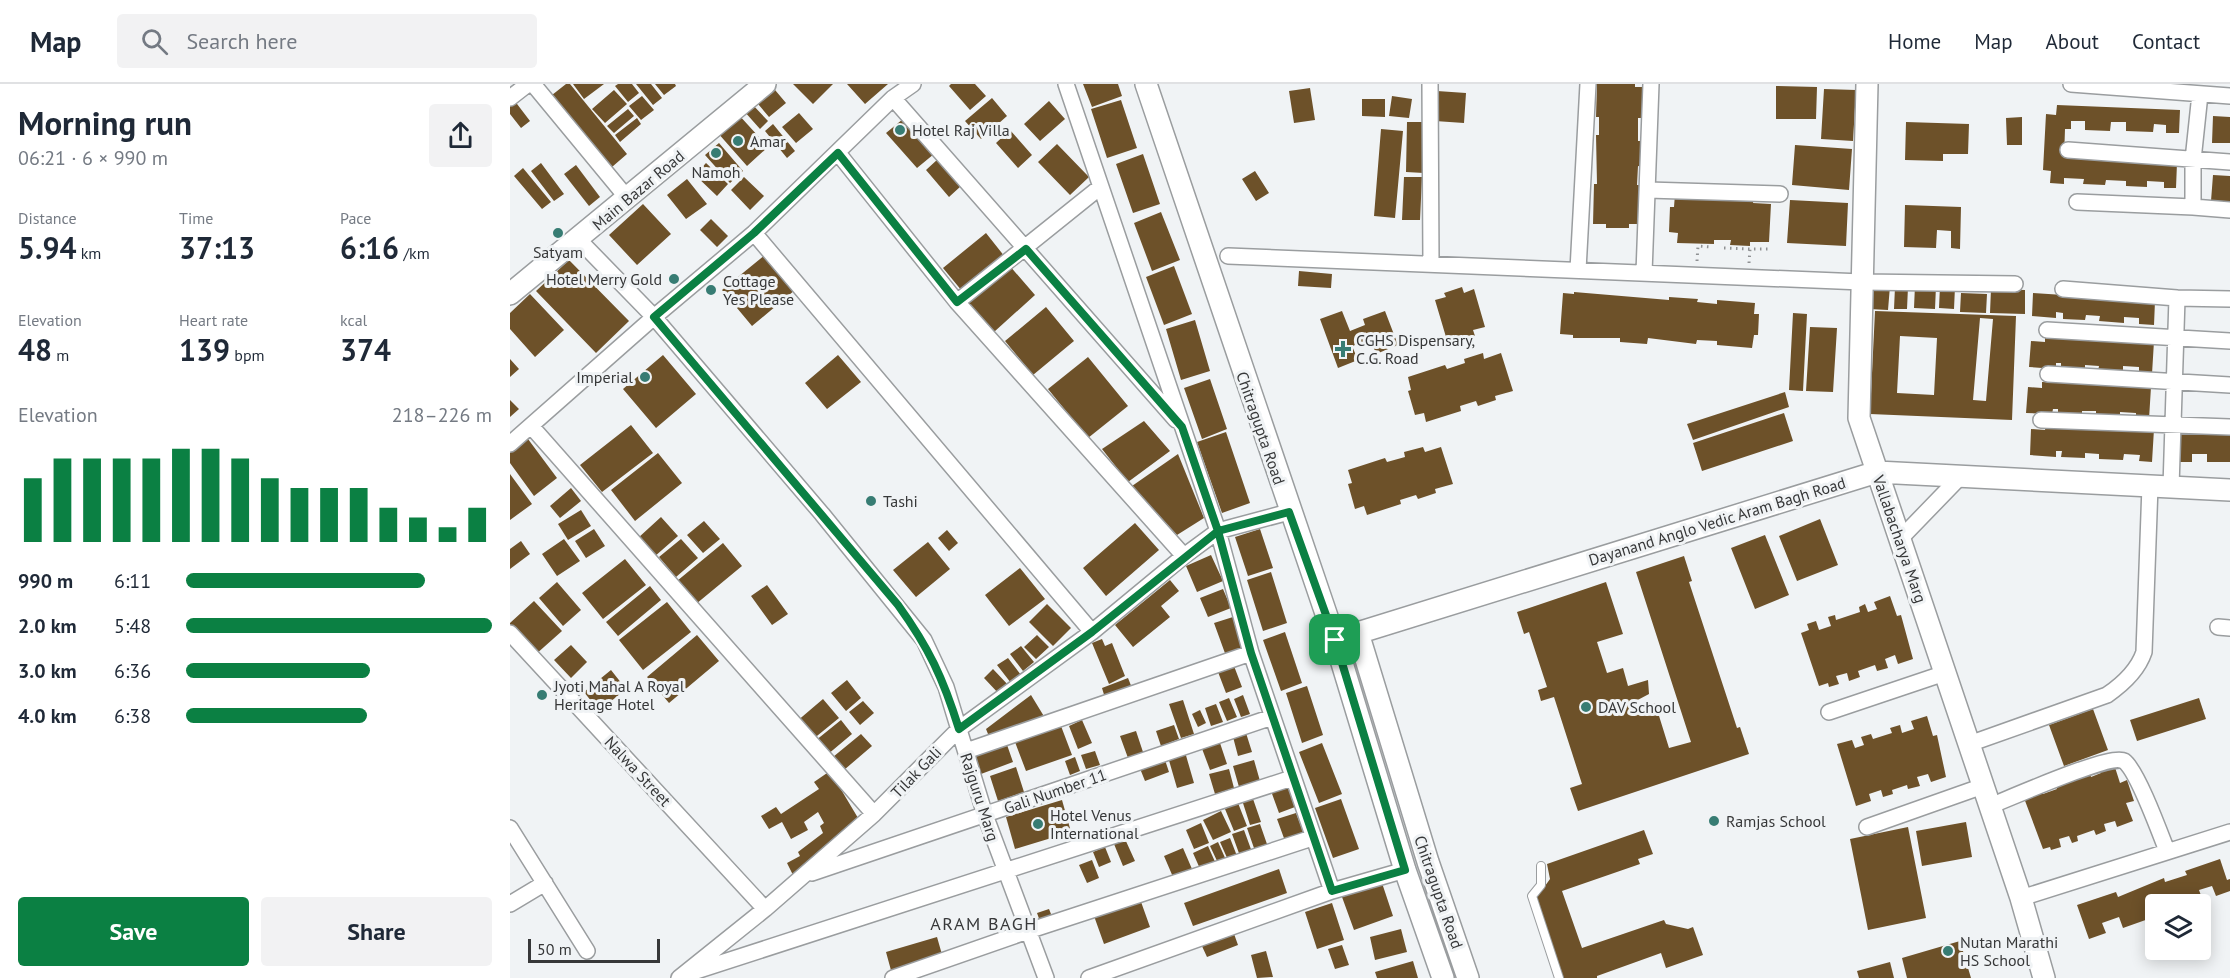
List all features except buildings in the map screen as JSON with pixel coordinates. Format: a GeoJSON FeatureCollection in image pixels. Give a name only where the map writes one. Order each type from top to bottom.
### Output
{"type":"FeatureCollection","features":[{"type":"Feature","properties":{"kind":"street"},"geometry":{"type":"LineString","coordinates":[[510,98],[531,84],[628,199]]}},
{"type":"Feature","properties":{"kind":"street"},"geometry":{"type":"LineString","coordinates":[[510,444],[654,317],[754,233],[893,99],[913,84]]}},
{"type":"Feature","properties":{"kind":"street"},"geometry":{"type":"LineString","coordinates":[[1066,84],[1218,531],[1251,653],[1312,838],[1332,891]]}},
{"type":"Feature","properties":{"kind":"street","name":"Chitragupta Road"},"geometry":{"type":"LineString","coordinates":[[1146,84],[1289,512],[1335,640],[1405,870],[1443,978]]}},
{"type":"Feature","properties":{"kind":"street"},"geometry":{"type":"LineString","coordinates":[[1430,84],[1431,264]]}},
{"type":"Feature","properties":{"kind":"street"},"geometry":{"type":"LineString","coordinates":[[1578,270],[1588,84]]}},
{"type":"Feature","properties":{"kind":"street"},"geometry":{"type":"LineString","coordinates":[[1644,273],[1651,84]]}},
{"type":"Feature","properties":{"kind":"street","name":"Vallabacharya Marg"},"geometry":{"type":"LineString","coordinates":[[1866,84],[1859,418],[2021,898],[2044,978]]}},
{"type":"Feature","properties":{"kind":"street"},"geometry":{"type":"LineString","coordinates":[[2071,84],[2230,96]]}},
{"type":"Feature","properties":{"kind":"street","name":"Main Bazar Road"},"geometry":{"type":"LineString","coordinates":[[510,294],[628,199],[761,85]]}},
{"type":"Feature","properties":{"kind":"street"},"geometry":{"type":"LineString","coordinates":[[2193,207],[2193,160],[2200,94]]}},
{"type":"Feature","properties":{"kind":"street"},"geometry":{"type":"LineString","coordinates":[[893,99],[1182,427]]}},
{"type":"Feature","properties":{"kind":"street"},"geometry":{"type":"LineString","coordinates":[[2068,150],[2230,162]]}},
{"type":"Feature","properties":{"kind":"street"},"geometry":{"type":"LineString","coordinates":[[838,153],[957,302],[1184,556]]}},
{"type":"Feature","properties":{"kind":"street"},"geometry":{"type":"LineString","coordinates":[[957,302],[1100,188]]}},
{"type":"Feature","properties":{"kind":"street"},"geometry":{"type":"LineString","coordinates":[[1648,190],[1780,194]]}},
{"type":"Feature","properties":{"kind":"street"},"geometry":{"type":"LineString","coordinates":[[2077,202],[2230,210]]}},
{"type":"Feature","properties":{"kind":"street"},"geometry":{"type":"LineString","coordinates":[[754,233],[1092,632]]}},
{"type":"Feature","properties":{"kind":"street","name":"Rajguru Marg"},"geometry":{"type":"LineString","coordinates":[[578,240],[654,317],[822,514],[924,640],[946,687],[985,815],[1046,978]]}},
{"type":"Feature","properties":{"kind":"street"},"geometry":{"type":"LineString","coordinates":[[1228,256],[1862,282],[2015,284]]}},
{"type":"Feature","properties":{"kind":"street"},"geometry":{"type":"LineString","coordinates":[[2063,289],[2177,298],[2230,299]]}},
{"type":"Feature","properties":{"kind":"street"},"geometry":{"type":"LineString","coordinates":[[1969,744],[2107,695],[2125,681],[2140,662],[2144,652],[2161,487],[2173,424],[2177,298]]}},
{"type":"Feature","properties":{"kind":"street"},"geometry":{"type":"LineString","coordinates":[[2047,330],[2230,341]]}},
{"type":"Feature","properties":{"kind":"street"},"geometry":{"type":"LineString","coordinates":[[2048,374],[2230,385]]}},
{"type":"Feature","properties":{"kind":"street"},"geometry":{"type":"LineString","coordinates":[[2041,420],[2230,427]]}},
{"type":"Feature","properties":{"kind":"street"},"geometry":{"type":"LineString","coordinates":[[531,426],[874,814]]}},
{"type":"Feature","properties":{"kind":"street","name":"Dayanand Anglo Vedic Aram Bagh Road"},"geometry":{"type":"LineString","coordinates":[[1335,640],[1877,472],[2230,490]]}},
{"type":"Feature","properties":{"kind":"street"},"geometry":{"type":"LineString","coordinates":[[1900,539],[1961,476]]}},
{"type":"Feature","properties":{"kind":"street"},"geometry":{"type":"LineString","coordinates":[[1218,531],[1289,512]]}},
{"type":"Feature","properties":{"kind":"street","name":"Tilak Gali"},"geometry":{"type":"LineString","coordinates":[[679,977],[765,909],[874,814],[959,729],[1092,632],[1218,531]]}},
{"type":"Feature","properties":{"kind":"street","name":"Nalwa Street"},"geometry":{"type":"LineString","coordinates":[[510,633],[765,909]]}},
{"type":"Feature","properties":{"kind":"street","name":"Chitragupta Road"},"geometry":{"type":"LineString","coordinates":[[1358,633],[1428,862],[1468,978]]}},
{"type":"Feature","properties":{"kind":"street"},"geometry":{"type":"LineString","coordinates":[[966,752],[1251,653]]}},
{"type":"Feature","properties":{"kind":"street"},"geometry":{"type":"LineString","coordinates":[[1829,712],[1945,673]]}},
{"type":"Feature","properties":{"kind":"street","name":"Gali Number 11"},"geometry":{"type":"LineString","coordinates":[[803,876],[1272,717]]}},
{"type":"Feature","properties":{"kind":"street"},"geometry":{"type":"LineString","coordinates":[[1990,806],[2095,765],[2123,761],[2133,773],[2168,851]]}},
{"type":"Feature","properties":{"kind":"street"},"geometry":{"type":"LineString","coordinates":[[679,977],[1292,778]]}},
{"type":"Feature","properties":{"kind":"street"},"geometry":{"type":"LineString","coordinates":[[1867,827],[1983,786]]}},
{"type":"Feature","properties":{"kind":"street"},"geometry":{"type":"LineString","coordinates":[[510,828],[587,951]]}},
{"type":"Feature","properties":{"kind":"street"},"geometry":{"type":"LineString","coordinates":[[2021,898],[2230,831]]}},
{"type":"Feature","properties":{"kind":"street"},"geometry":{"type":"LineString","coordinates":[[893,978],[1028,930],[1312,838]]}},
{"type":"Feature","properties":{"kind":"street"},"geometry":{"type":"LineString","coordinates":[[1089,978],[1332,891],[1405,870]]}},
{"type":"Feature","properties":{"kind":"street"},"geometry":{"type":"LineString","coordinates":[[510,904],[545,883]]}},
{"type":"Feature","properties":{"kind":"lane"},"geometry":{"type":"LineString","coordinates":[[1541,866],[1541,885],[1532,896],[1558,978]]}},
{"type":"Feature","properties":{"kind":"path"},"geometry":{"type":"LineString","coordinates":[[1698,246],[1710,247]]}},
{"type":"Feature","properties":{"kind":"path"},"geometry":{"type":"LineString","coordinates":[[1724,248],[1771,249]]}},
{"type":"Feature","properties":{"kind":"path"},"geometry":{"type":"LineString","coordinates":[[1748,277],[1750,249]]}},
{"type":"Feature","properties":{"kind":"place","name":"Hotel Raj Villa"},"geometry":{"type":"Point","coordinates":[900,130]}},
{"type":"Feature","properties":{"kind":"place","name":"Amar"},"geometry":{"type":"Point","coordinates":[738,141]}},
{"type":"Feature","properties":{"kind":"place","name":"Namoh"},"geometry":{"type":"Point","coordinates":[716,153]}},
{"type":"Feature","properties":{"kind":"place","name":"Satyam"},"geometry":{"type":"Point","coordinates":[558,233]}},
{"type":"Feature","properties":{"kind":"place","name":"Hotel Merry Gold"},"geometry":{"type":"Point","coordinates":[674,279]}},
{"type":"Feature","properties":{"kind":"place","name":"Cottage Yes Please"},"geometry":{"type":"Point","coordinates":[711,290]}},
{"type":"Feature","properties":{"kind":"place","name":"CGHS Dispensary, C.G. Road"},"geometry":{"type":"Point","coordinates":[1343,349]}},
{"type":"Feature","properties":{"kind":"place","name":"Imperial"},"geometry":{"type":"Point","coordinates":[645,377]}},
{"type":"Feature","properties":{"kind":"place","name":"Tashi"},"geometry":{"type":"Point","coordinates":[871,501]}},
{"type":"Feature","properties":{"kind":"place","name":"Jyoti Mahal A Royal Heritage Hotel"},"geometry":{"type":"Point","coordinates":[542,695]}},
{"type":"Feature","properties":{"kind":"place","name":"DAV School"},"geometry":{"type":"Point","coordinates":[1586,707]}},
{"type":"Feature","properties":{"kind":"place","name":"Ramjas School"},"geometry":{"type":"Point","coordinates":[1714,821]}},
{"type":"Feature","properties":{"kind":"place","name":"Hotel Venus International"},"geometry":{"type":"Point","coordinates":[1038,824]}},
{"type":"Feature","properties":{"kind":"place","name":"Nutan Marathi HS School"},"geometry":{"type":"Point","coordinates":[1948,951]}},
{"type":"Feature","properties":{"kind":"district","name":"ARAM BAGH"},"geometry":{"type":"Point","coordinates":[984,924]}},
{"type":"Feature","properties":{"kind":"route"},"geometry":{"type":"LineString","coordinates":[[1335,640],[1289,512],[1218,531],[1092,632],[959,729],[946,687],[924,640],[898,605],[822,514],[654,317],[754,233],[838,153],[957,302],[1026,249],[1182,427],[1218,531],[1251,653],[1312,838],[1332,891],[1405,870],[1335,640]]}}]}
